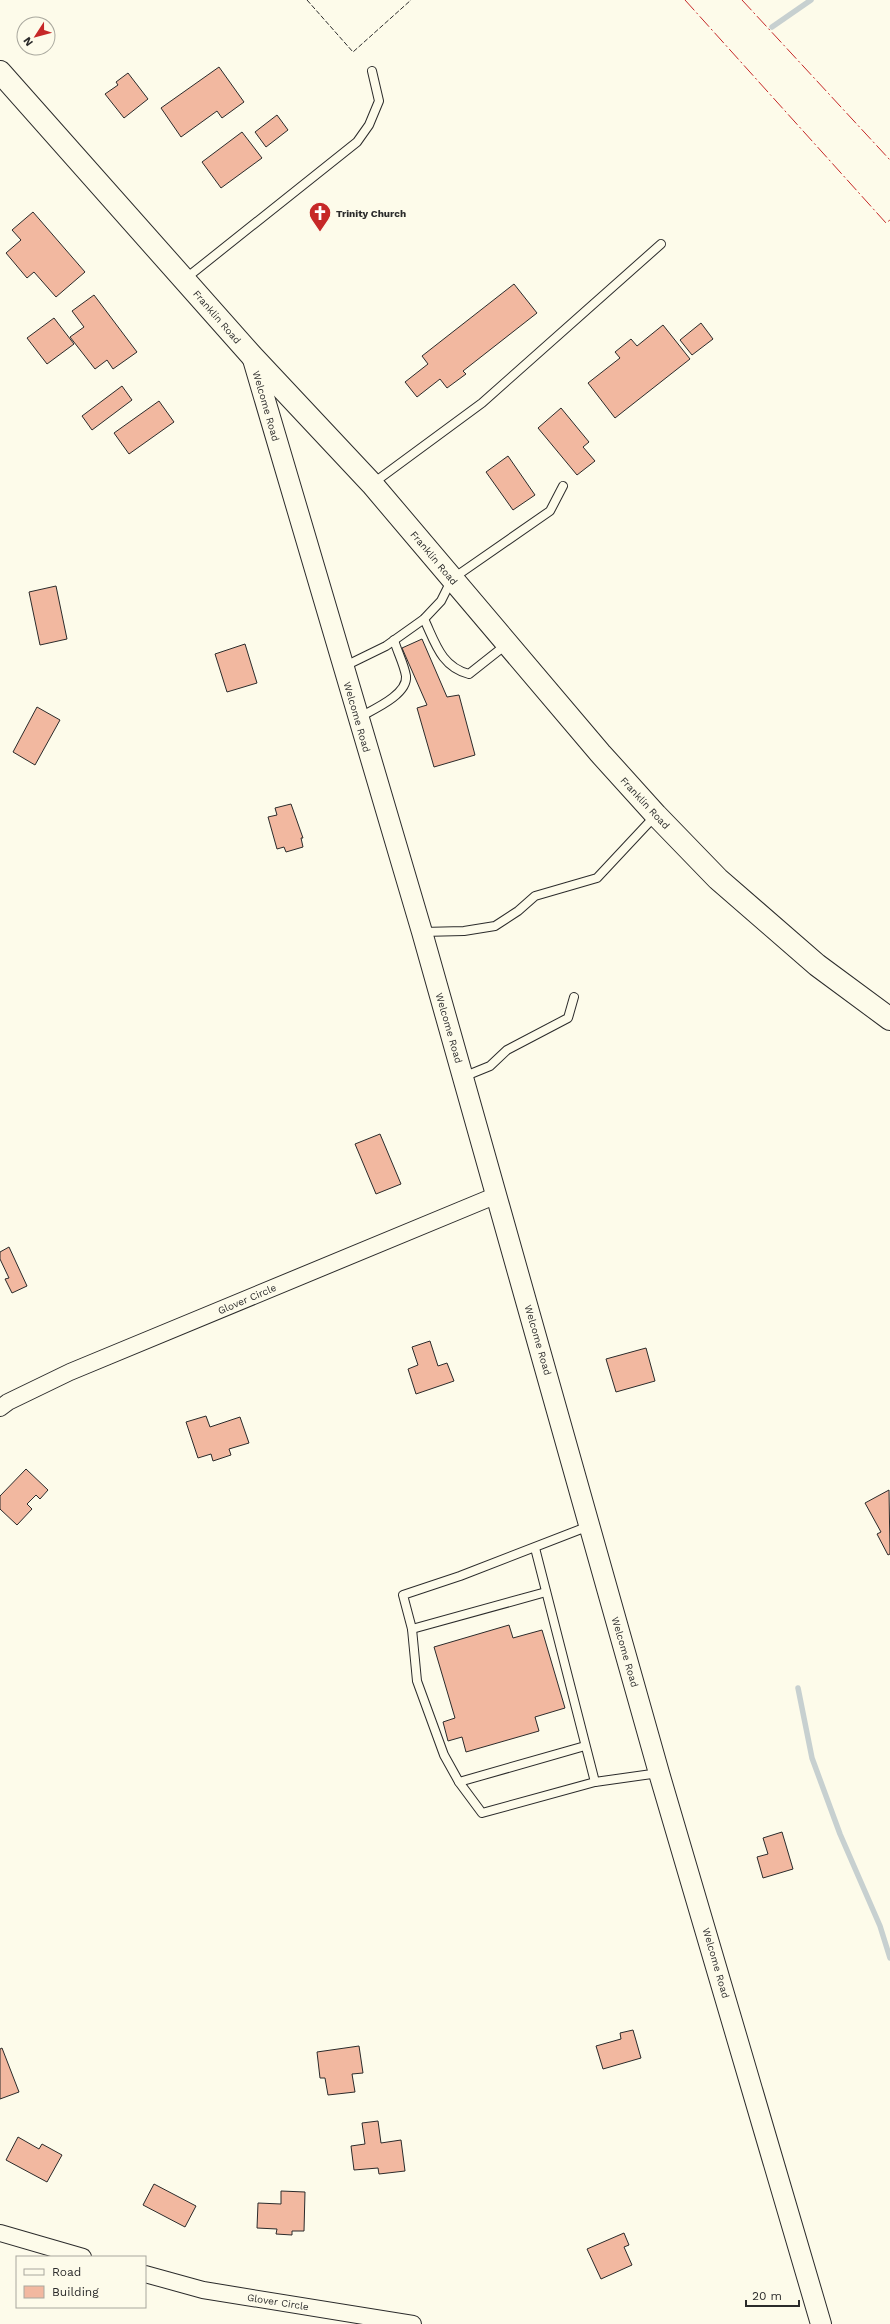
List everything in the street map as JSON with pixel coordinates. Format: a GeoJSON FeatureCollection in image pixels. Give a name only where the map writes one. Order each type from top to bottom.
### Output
{"type":"FeatureCollection","features":[{"type":"Feature","properties":{"kind":"main road","name":"Franklin Road"},"geometry":{"type":"LineString","coordinates":[[0,72],[252,356],[372,484],[600,753],[656,815],[718,879],[817,965],[890,1019]]}},
{"type":"Feature","properties":{"kind":"street","name":"Welcome Road"},"geometry":{"type":"LineString","coordinates":[[252,356],[422,932],[659,1773],[821,2324]]}},
{"type":"Feature","properties":{"kind":"street","name":"Glover Circle"},"geometry":{"type":"LineString","coordinates":[[0,1408],[8,1402],[70,1372],[497,1195]]}},
{"type":"Feature","properties":{"kind":"street"},"geometry":{"type":"LineString","coordinates":[[0,2233],[80,2256]]}},
{"type":"Feature","properties":{"kind":"street","name":"Glover Circle"},"geometry":{"type":"LineString","coordinates":[[146,2274],[203,2290],[413,2324]]}},
{"type":"Feature","properties":{"kind":"lane"},"geometry":{"type":"LineString","coordinates":[[185,279],[357,142],[369,125],[379,101],[372,71]]}},
{"type":"Feature","properties":{"kind":"lane"},"geometry":{"type":"LineString","coordinates":[[372,484],[482,403],[661,244]]}},
{"type":"Feature","properties":{"kind":"lane"},"geometry":{"type":"LineString","coordinates":[[343,668],[394,640],[424,619],[441,601],[452,579],[550,511],[563,486]]}},
{"type":"Feature","properties":{"kind":"lane"},"geometry":{"type":"LineString","coordinates":[[424,619],[439,651],[457,671],[469,674],[508,644]]}},
{"type":"Feature","properties":{"kind":"lane"},"geometry":{"type":"LineString","coordinates":[[358,718],[395,696],[403,687],[406,677],[394,640]]}},
{"type":"Feature","properties":{"kind":"lane"},"geometry":{"type":"LineString","coordinates":[[422,932],[464,931],[495,926],[518,911],[535,896],[597,878],[656,815]]}},
{"type":"Feature","properties":{"kind":"lane"},"geometry":{"type":"LineString","coordinates":[[462,1077],[490,1066],[507,1050],[568,1018],[574,997]]}},
{"type":"Feature","properties":{"kind":"lane"},"geometry":{"type":"LineString","coordinates":[[590,1526],[460,1576],[403,1595],[412,1629],[417,1681],[444,1755],[459,1782],[482,1813],[595,1782],[659,1773]]}},
{"type":"Feature","properties":{"kind":"lane"},"geometry":{"type":"LineString","coordinates":[[535,1548],[595,1782]]}},
{"type":"Feature","properties":{"kind":"lane"},"geometry":{"type":"LineString","coordinates":[[412,1629],[546,1592]]}},
{"type":"Feature","properties":{"kind":"lane"},"geometry":{"type":"LineString","coordinates":[[459,1782],[585,1746]]}},
{"type":"Feature","properties":{"kind":"building"},"geometry":{"type":"Polygon","coordinates":[[[219,67],[244,102],[222,118],[217,111],[181,137],[161,108],[219,67]]]}},
{"type":"Feature","properties":{"kind":"building"},"geometry":{"type":"Polygon","coordinates":[[[128,73],[148,99],[124,118],[105,94],[118,85],[116,82],[128,73]]]}},
{"type":"Feature","properties":{"kind":"building"},"geometry":{"type":"Polygon","coordinates":[[[277,115],[288,130],[266,147],[255,132],[277,115]]]}},
{"type":"Feature","properties":{"kind":"building"},"geometry":{"type":"Polygon","coordinates":[[[242,132],[262,158],[221,188],[202,162],[242,132]]]}},
{"type":"Feature","properties":{"kind":"building"},"geometry":{"type":"Polygon","coordinates":[[[33,212],[85,272],[56,297],[34,272],[27,278],[6,253],[21,240],[12,230],[33,212]]]}},
{"type":"Feature","properties":{"kind":"building"},"geometry":{"type":"Polygon","coordinates":[[[514,284],[537,313],[463,371],[466,374],[447,388],[440,379],[417,397],[405,382],[428,364],[422,356],[514,284]]]}},
{"type":"Feature","properties":{"kind":"building"},"geometry":{"type":"Polygon","coordinates":[[[94,295],[137,352],[113,369],[107,360],[95,369],[70,337],[84,327],[72,311],[94,295]]]}},
{"type":"Feature","properties":{"kind":"building"},"geometry":{"type":"Polygon","coordinates":[[[54,318],[74,344],[47,364],[27,338],[54,318]]]}},
{"type":"Feature","properties":{"kind":"building"},"geometry":{"type":"Polygon","coordinates":[[[701,323],[713,339],[692,355],[680,340],[701,323]]]}},
{"type":"Feature","properties":{"kind":"building"},"geometry":{"type":"Polygon","coordinates":[[[663,325],[690,359],[615,418],[588,383],[620,358],[615,352],[631,339],[637,346],[663,325]]]}},
{"type":"Feature","properties":{"kind":"building"},"geometry":{"type":"Polygon","coordinates":[[[122,386],[132,400],[92,430],[82,416],[122,386]]]}},
{"type":"Feature","properties":{"kind":"building"},"geometry":{"type":"Polygon","coordinates":[[[159,401],[174,422],[129,454],[114,433],[159,401]]]}},
{"type":"Feature","properties":{"kind":"building"},"geometry":{"type":"Polygon","coordinates":[[[561,408],[589,442],[583,447],[595,461],[577,475],[538,428],[561,408]]]}},
{"type":"Feature","properties":{"kind":"building"},"geometry":{"type":"Polygon","coordinates":[[[508,456],[535,495],[513,510],[486,472],[508,456]]]}},
{"type":"Feature","properties":{"kind":"building"},"geometry":{"type":"Polygon","coordinates":[[[56,586],[67,639],[40,645],[29,592],[56,586]]]}},
{"type":"Feature","properties":{"kind":"building"},"geometry":{"type":"Polygon","coordinates":[[[422,639],[447,697],[459,695],[475,755],[434,767],[417,708],[427,705],[402,648],[422,639]]]}},
{"type":"Feature","properties":{"kind":"building"},"geometry":{"type":"Polygon","coordinates":[[[245,644],[257,683],[227,692],[215,654],[245,644]]]}},
{"type":"Feature","properties":{"kind":"building"},"geometry":{"type":"Polygon","coordinates":[[[37,707],[60,720],[35,765],[13,752],[37,707]]]}},
{"type":"Feature","properties":{"kind":"building"},"geometry":{"type":"Polygon","coordinates":[[[291,804],[303,838],[301,838],[303,847],[286,852],[284,847],[277,849],[268,817],[277,815],[275,808],[291,804]]]}},
{"type":"Feature","properties":{"kind":"building"},"geometry":{"type":"Polygon","coordinates":[[[380,1134],[401,1184],[376,1194],[355,1144],[380,1134]]]}},
{"type":"Feature","properties":{"kind":"building"},"geometry":{"type":"Polygon","coordinates":[[[9,1247],[27,1286],[12,1293],[5,1279],[9,1278],[0,1259],[0,1252],[9,1247]]]}},
{"type":"Feature","properties":{"kind":"building"},"geometry":{"type":"Polygon","coordinates":[[[430,1341],[438,1366],[447,1363],[454,1381],[416,1394],[408,1369],[418,1365],[412,1347],[430,1341]]]}},
{"type":"Feature","properties":{"kind":"building"},"geometry":{"type":"Polygon","coordinates":[[[646,1348],[655,1381],[616,1392],[606,1359],[646,1348]]]}},
{"type":"Feature","properties":{"kind":"building"},"geometry":{"type":"Polygon","coordinates":[[[206,1416],[210,1427],[240,1417],[249,1443],[229,1449],[231,1455],[213,1461],[211,1454],[198,1458],[186,1422],[206,1416]]]}},
{"type":"Feature","properties":{"kind":"building"},"geometry":{"type":"Polygon","coordinates":[[[26,1469],[48,1490],[40,1499],[36,1495],[27,1504],[32,1509],[17,1525],[0,1509],[0,1496],[26,1469]]]}},
{"type":"Feature","properties":{"kind":"building"},"geometry":{"type":"Polygon","coordinates":[[[889,1490],[890,1554],[888,1555],[877,1534],[881,1532],[865,1503],[889,1490]]]}},
{"type":"Feature","properties":{"kind":"building"},"geometry":{"type":"Polygon","coordinates":[[[509,1625],[513,1638],[542,1630],[565,1708],[535,1717],[539,1731],[466,1752],[462,1737],[448,1741],[443,1722],[455,1718],[434,1647],[509,1625]]]}},
{"type":"Feature","properties":{"kind":"building"},"geometry":{"type":"Polygon","coordinates":[[[782,1832],[793,1869],[763,1878],[757,1857],[768,1854],[763,1838],[782,1832]]]}},
{"type":"Feature","properties":{"kind":"building"},"geometry":{"type":"Polygon","coordinates":[[[633,2030],[641,2058],[603,2069],[596,2046],[621,2039],[620,2033],[633,2030]]]}},
{"type":"Feature","properties":{"kind":"building"},"geometry":{"type":"Polygon","coordinates":[[[359,2046],[363,2073],[352,2074],[355,2092],[328,2095],[325,2078],[320,2078],[317,2052],[359,2046]]]}},
{"type":"Feature","properties":{"kind":"building"},"geometry":{"type":"Polygon","coordinates":[[[2,2048],[19,2092],[0,2099],[0,2049],[2,2048]]]}},
{"type":"Feature","properties":{"kind":"building"},"geometry":{"type":"Polygon","coordinates":[[[378,2121],[381,2143],[401,2140],[405,2171],[379,2174],[378,2168],[354,2170],[351,2146],[365,2144],[362,2123],[378,2121]]]}},
{"type":"Feature","properties":{"kind":"building"},"geometry":{"type":"Polygon","coordinates":[[[18,2137],[39,2149],[42,2144],[62,2155],[47,2182],[6,2160],[18,2137]]]}},
{"type":"Feature","properties":{"kind":"building"},"geometry":{"type":"Polygon","coordinates":[[[154,2184],[196,2206],[185,2227],[143,2205],[154,2184]]]}},
{"type":"Feature","properties":{"kind":"building"},"geometry":{"type":"Polygon","coordinates":[[[281,2191],[305,2192],[304,2231],[292,2231],[292,2235],[276,2234],[277,2229],[257,2228],[258,2203],[281,2204],[281,2191]]]}},
{"type":"Feature","properties":{"kind":"building"},"geometry":{"type":"Polygon","coordinates":[[[624,2233],[629,2245],[624,2247],[632,2265],[601,2279],[587,2249],[624,2233]]]}},
{"type":"Feature","properties":{"kind":"waterway"},"geometry":{"type":"LineString","coordinates":[[772,27],[811,0]]}},
{"type":"Feature","properties":{"kind":"waterway"},"geometry":{"type":"LineString","coordinates":[[798,1688],[812,1758],[840,1834],[880,1926],[890,1958]]}},
{"type":"Feature","properties":{"kind":"fence"},"geometry":{"type":"LineString","coordinates":[[307,0],[353,52],[411,0]]}},
{"type":"Feature","properties":{"kind":"power"},"geometry":{"type":"LineString","coordinates":[[685,0],[886,223],[890,220]]}},
{"type":"Feature","properties":{"kind":"power"},"geometry":{"type":"LineString","coordinates":[[742,0],[890,160]]}},
{"type":"Feature","properties":{"kind":"place","name":"Trinity Church"},"geometry":{"type":"Point","coordinates":[320,232]}}]}
